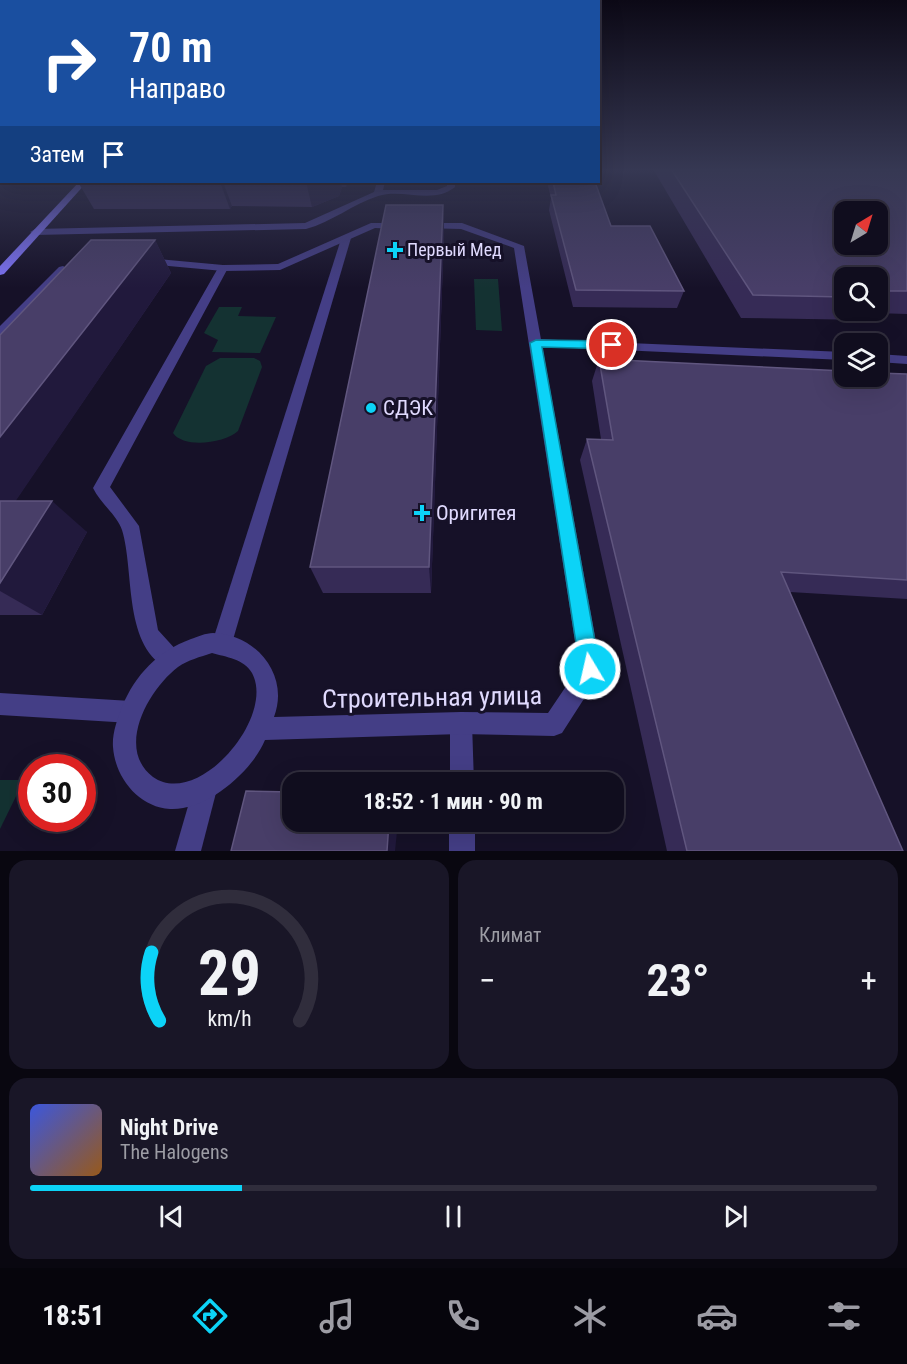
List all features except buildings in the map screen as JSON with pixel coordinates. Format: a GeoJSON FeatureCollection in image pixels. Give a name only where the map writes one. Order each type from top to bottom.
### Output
{"type":"FeatureCollection","features":[{"type":"Feature","properties":{"kind":"street"},"geometry":{"type":"LineString","coordinates":[[0,272],[58,209]]}},
{"type":"Feature","properties":{"kind":"street"},"geometry":{"type":"LineString","coordinates":[[36,232],[306,226],[347,209]]}},
{"type":"Feature","properties":{"kind":"street","name":"Строительная улица"},"geometry":{"type":"LineString","coordinates":[[260,729],[461,723],[554,725],[590,669],[519,246],[462,226],[374,225],[345,238]]}},
{"type":"Feature","properties":{"kind":"street"},"geometry":{"type":"LineString","coordinates":[[135,261],[165,261],[223,268],[280,267],[345,238]]}},
{"type":"Feature","properties":{"kind":"street"},"geometry":{"type":"LineString","coordinates":[[222,643],[345,238]]}},
{"type":"Feature","properties":{"kind":"street"},"geometry":{"type":"LineString","coordinates":[[0,333],[69,268]]}},
{"type":"Feature","properties":{"kind":"street"},"geometry":{"type":"LineString","coordinates":[[171,660],[149,635],[130,526],[101,488],[223,268]]}},
{"type":"Feature","properties":{"kind":"street"},"geometry":{"type":"LineString","coordinates":[[536,343],[600,344],[834,356]]}},
{"type":"Feature","properties":{"kind":"street"},"geometry":{"type":"LineString","coordinates":[[888,359],[907,360]]}},
{"type":"Feature","properties":{"kind":"street"},"geometry":{"type":"LineString","coordinates":[[212,643],[231,644],[247,651],[259,664],[266,683],[266,705],[260,729],[247,753],[228,774],[205,789],[180,797],[158,795],[140,785],[128,768],[124,745],[131,712],[137,698],[152,676],[171,660],[191,648],[212,643]]}},
{"type":"Feature","properties":{"kind":"street"},"geometry":{"type":"LineString","coordinates":[[0,704],[131,712]]}},
{"type":"Feature","properties":{"kind":"street"},"geometry":{"type":"LineString","coordinates":[[461,723],[462,772]]}},
{"type":"Feature","properties":{"kind":"street"},"geometry":{"type":"LineString","coordinates":[[188,851],[205,789]]}},
{"type":"Feature","properties":{"kind":"street"},"geometry":{"type":"LineString","coordinates":[[462,832],[462,851]]}},
{"type":"Feature","properties":{"kind":"green space"},"geometry":{"type":"Polygon","coordinates":[[[474,279],[498,279],[502,331],[476,330],[474,279]]]}},
{"type":"Feature","properties":{"kind":"green space"},"geometry":{"type":"Polygon","coordinates":[[[219,307],[242,307],[238,316],[276,317],[260,353],[212,352],[218,340],[204,333],[219,307]]]}},
{"type":"Feature","properties":{"kind":"green space"},"geometry":{"type":"Polygon","coordinates":[[[220,358],[254,358],[260,361],[262,367],[238,431],[215,441],[195,443],[178,438],[173,433],[206,366],[220,358]]]}},
{"type":"Feature","properties":{"kind":"green space"},"geometry":{"type":"Polygon","coordinates":[[[0,780],[18,780],[18,792],[0,829],[0,780]]]}},
{"type":"Feature","properties":{"kind":"place","name":"Первый Мед"},"geometry":{"type":"Point","coordinates":[395,250]}},
{"type":"Feature","properties":{"kind":"place","name":"СДЭК"},"geometry":{"type":"Point","coordinates":[371,408]}},
{"type":"Feature","properties":{"kind":"place","name":"Оригитея"},"geometry":{"type":"Point","coordinates":[422,513]}},
{"type":"Feature","properties":{"kind":"route"},"geometry":{"type":"LineString","coordinates":[[590,669],[536,343],[612,345]]}}]}
